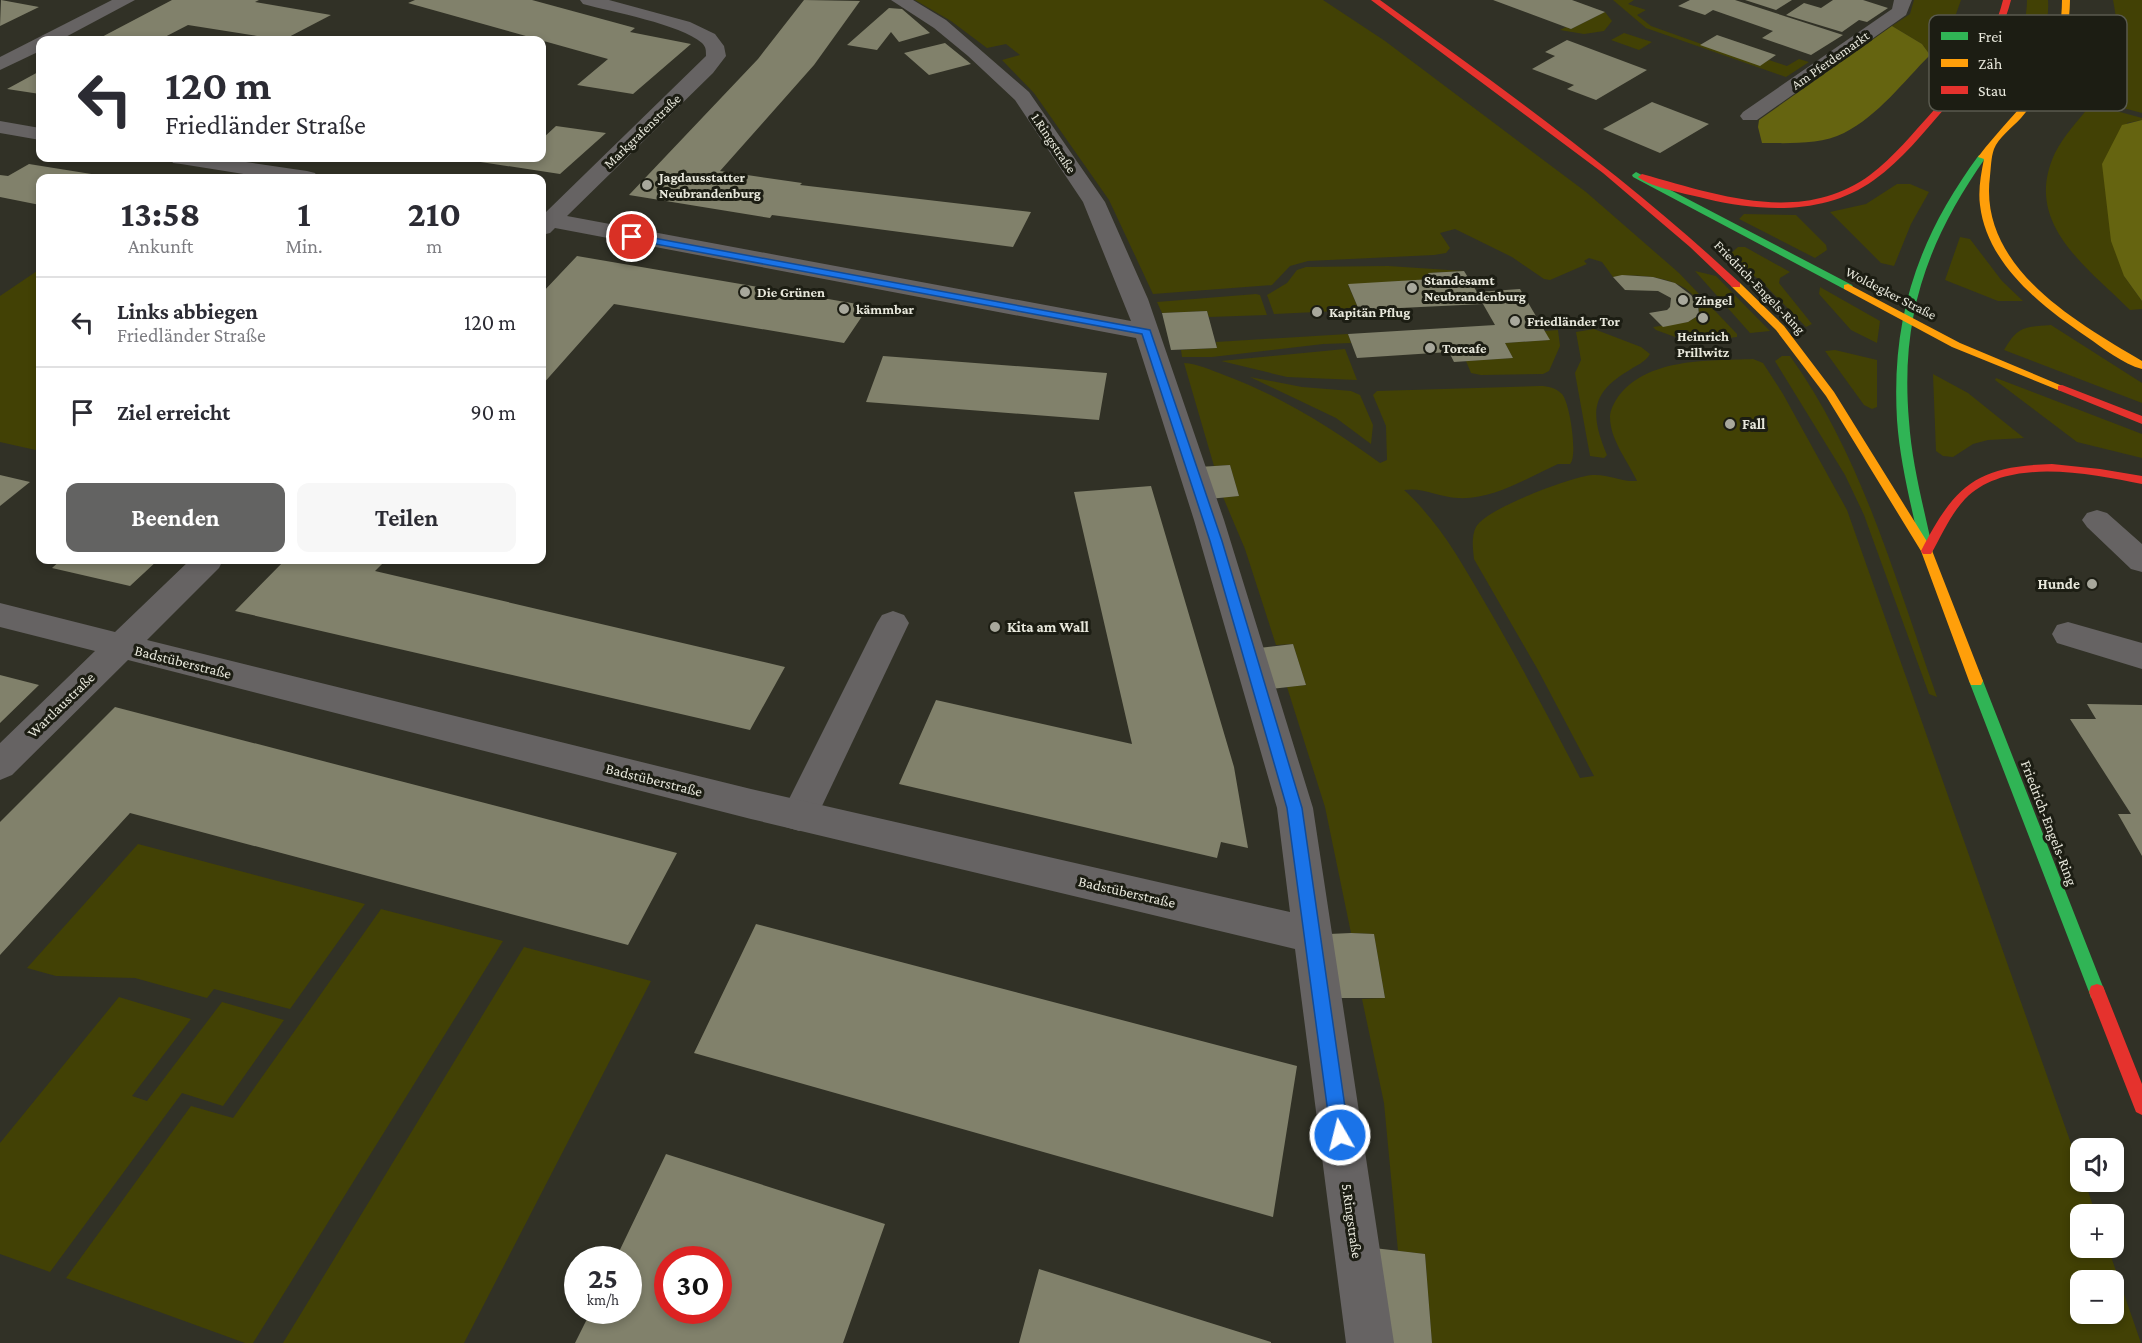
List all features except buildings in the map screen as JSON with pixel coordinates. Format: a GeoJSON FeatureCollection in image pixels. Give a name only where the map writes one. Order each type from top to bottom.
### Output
{"type":"FeatureCollection","features":[{"type":"Feature","properties":{"kind":"main road","name":"Friedrich-Engels-Ring"},"geometry":{"type":"LineString","coordinates":[[1375,0],[1571,141],[1701,250],[1780,328],[1830,394],[1927,551]]}},
{"type":"Feature","properties":{"kind":"main road"},"geometry":{"type":"LineString","coordinates":[[2003,15],[2007,0]]}},
{"type":"Feature","properties":{"kind":"main road"},"geometry":{"type":"LineString","coordinates":[[1635,174],[1701,195],[1757,203],[1809,203],[1847,193],[1871,178],[1936,111]]}},
{"type":"Feature","properties":{"kind":"main road","name":"Friedrich-Engels-Ring"},"geometry":{"type":"LineString","coordinates":[[2020,111],[1955,193],[1933,231],[1918,273],[1907,321],[1902,375],[1906,447],[1927,551],[2142,1106]]}},
{"type":"Feature","properties":{"kind":"main road","name":"Friedrich-Engels-Ring"},"geometry":{"type":"LineString","coordinates":[[1571,141],[1635,174]]}},
{"type":"Feature","properties":{"kind":"main road"},"geometry":{"type":"LineString","coordinates":[[1990,148],[1984,189],[1986,212],[1992,234],[2004,254],[2026,280],[2065,314],[2142,366]]}},
{"type":"Feature","properties":{"kind":"main road","name":"Woldegker Straße"},"geometry":{"type":"LineString","coordinates":[[1635,174],[1907,321],[1977,355],[2142,420]]}},
{"type":"Feature","properties":{"kind":"main road"},"geometry":{"type":"LineString","coordinates":[[1927,551],[1946,516],[1969,489],[2001,474],[2061,470],[2142,480]]}},
{"type":"Feature","properties":{"kind":"street"},"geometry":{"type":"LineString","coordinates":[[95,0],[122,2]]}},
{"type":"Feature","properties":{"kind":"street","name":"Markgrafenstraße"},"geometry":{"type":"LineString","coordinates":[[546,220],[706,69],[716,56],[715,46],[708,38],[683,26],[589,0]]}},
{"type":"Feature","properties":{"kind":"street","name":"1.Ringstraße"},"geometry":{"type":"LineString","coordinates":[[900,0],[940,24],[975,52],[1022,96],[1094,202],[1136,299],[1147,332]]}},
{"type":"Feature","properties":{"kind":"street","name":"Am Pferdemarkt"},"geometry":{"type":"LineString","coordinates":[[1750,116],[1900,11],[1903,0]]}},
{"type":"Feature","properties":{"kind":"street"},"geometry":{"type":"LineString","coordinates":[[55,36],[122,2]]}},
{"type":"Feature","properties":{"kind":"street"},"geometry":{"type":"LineString","coordinates":[[0,64],[36,46]]}},
{"type":"Feature","properties":{"kind":"street"},"geometry":{"type":"LineString","coordinates":[[0,127],[36,133]]}},
{"type":"Feature","properties":{"kind":"street"},"geometry":{"type":"LineString","coordinates":[[206,162],[282,174]]}},
{"type":"Feature","properties":{"kind":"street"},"geometry":{"type":"LineString","coordinates":[[546,222],[1147,332]]}},
{"type":"Feature","properties":{"kind":"street","name":"5.Ringstraße"},"geometry":{"type":"LineString","coordinates":[[1147,332],[1216,543],[1295,808],[1370,1343]]}},
{"type":"Feature","properties":{"kind":"street"},"geometry":{"type":"LineString","coordinates":[[2097,520],[2142,561]]}},
{"type":"Feature","properties":{"kind":"street","name":"Wartlaustraße"},"geometry":{"type":"LineString","coordinates":[[0,765],[204,564]]}},
{"type":"Feature","properties":{"kind":"street","name":"Badstüberstraße"},"geometry":{"type":"LineString","coordinates":[[0,615],[799,816],[1311,935]]}},
{"type":"Feature","properties":{"kind":"street"},"geometry":{"type":"LineString","coordinates":[[799,816],[893,623]]}},
{"type":"Feature","properties":{"kind":"street"},"geometry":{"type":"LineString","coordinates":[[2068,634],[2142,656]]}},
{"type":"Feature","properties":{"kind":"shaded area"},"geometry":{"type":"Polygon","coordinates":[[[915,0],[1323,0],[1385,41],[1586,192],[1679,273],[1737,334],[1737,337],[1689,342],[1656,330],[1653,327],[1688,322],[1699,315],[1697,303],[1691,293],[1667,280],[1638,276],[1613,277],[1602,262],[1589,258],[1584,261],[1587,264],[1550,280],[1544,279],[1512,257],[1455,229],[1440,233],[1450,248],[1446,253],[1308,261],[1290,266],[1272,285],[1153,294],[1109,200],[1034,93],[1002,60],[1020,55],[1006,44],[987,48],[951,21],[915,0]]]}},
{"type":"Feature","properties":{"kind":"shaded area"},"geometry":{"type":"Polygon","coordinates":[[[1613,0],[1634,0],[1628,4],[1646,10],[1637,15],[1651,26],[1760,65],[1769,60],[1787,66],[1799,59],[1809,62],[1786,77],[1646,28],[1613,0]]]}},
{"type":"Feature","properties":{"kind":"shaded area"},"geometry":{"type":"Polygon","coordinates":[[[1914,0],[1961,0],[1956,15],[1929,15],[1929,54],[1922,44],[1892,26],[1910,14],[1914,0]]]}},
{"type":"Feature","properties":{"kind":"shaded area"},"geometry":{"type":"Polygon","coordinates":[[[2027,0],[2048,0],[2048,15],[2026,14],[2027,0]]]}},
{"type":"Feature","properties":{"kind":"shaded area"},"geometry":{"type":"Polygon","coordinates":[[[2113,0],[2142,0],[2142,113],[2127,109],[2127,15],[2116,15],[2113,0]]]}},
{"type":"Feature","properties":{"kind":"shaded area"},"geometry":{"type":"Polygon","coordinates":[[[1605,12],[1612,21],[1604,31],[1584,34],[1560,30],[1566,27],[1571,29],[1605,12]]]}},
{"type":"Feature","properties":{"kind":"shaded area"},"geometry":{"type":"Polygon","coordinates":[[[1892,26],[1922,44],[1929,54],[1879,108],[1856,126],[1835,137],[1804,143],[1762,143],[1758,127],[1759,120],[1892,26]]]}},
{"type":"Feature","properties":{"kind":"shaded area"},"geometry":{"type":"Polygon","coordinates":[[[1624,33],[1652,42],[1639,50],[1611,40],[1624,33]]]}},
{"type":"Feature","properties":{"kind":"shaded area"},"geometry":{"type":"Polygon","coordinates":[[[2085,111],[2116,111],[2142,118],[2142,120],[2127,123],[2124,276],[2142,301],[2142,309],[2130,310],[2095,277],[2064,241],[2053,222],[2047,201],[2047,178],[2055,153],[2085,111]]]}},
{"type":"Feature","properties":{"kind":"shaded area"},"geometry":{"type":"Polygon","coordinates":[[[2142,120],[2142,301],[2124,276],[2111,241],[2102,164],[2122,125],[2142,120]]]}},
{"type":"Feature","properties":{"kind":"shaded area"},"geometry":{"type":"Polygon","coordinates":[[[1897,184],[1910,184],[1929,192],[1911,224],[1894,266],[1881,263],[1830,212],[1866,204],[1897,184]]]}},
{"type":"Feature","properties":{"kind":"shaded area"},"geometry":{"type":"Polygon","coordinates":[[[1744,214],[1796,215],[1826,245],[1827,250],[1815,258],[1739,219],[1744,214]]]}},
{"type":"Feature","properties":{"kind":"shaded area"},"geometry":{"type":"Polygon","coordinates":[[[1960,237],[1970,239],[2002,281],[2023,301],[1998,301],[1945,280],[1960,237]]]}},
{"type":"Feature","properties":{"kind":"shaded area"},"geometry":{"type":"Polygon","coordinates":[[[1738,247],[1745,247],[1790,272],[1780,278],[1779,283],[1812,324],[1806,327],[1764,284],[1729,255],[1738,247]]]}},
{"type":"Feature","properties":{"kind":"shaded area"},"geometry":{"type":"Polygon","coordinates":[[[1388,266],[1464,271],[1429,273],[1432,279],[1348,285],[1359,310],[1274,314],[1267,295],[1287,283],[1297,270],[1306,267],[1388,266]]]}},
{"type":"Feature","properties":{"kind":"shaded area"},"geometry":{"type":"Polygon","coordinates":[[[1695,271],[1716,276],[1770,331],[1750,333],[1695,271]]]}},
{"type":"Feature","properties":{"kind":"shaded area"},"geometry":{"type":"Polygon","coordinates":[[[36,272],[36,450],[0,442],[0,296],[36,272]]]}},
{"type":"Feature","properties":{"kind":"shaded area"},"geometry":{"type":"Polygon","coordinates":[[[1820,287],[1880,321],[1877,343],[1851,330],[1819,294],[1820,287]]]}},
{"type":"Feature","properties":{"kind":"shaded area"},"geometry":{"type":"Polygon","coordinates":[[[1260,295],[1267,315],[1209,317],[1207,311],[1162,313],[1157,302],[1260,295]]]}},
{"type":"Feature","properties":{"kind":"shaded area"},"geometry":{"type":"Polygon","coordinates":[[[2051,325],[2142,383],[2142,403],[2004,350],[2013,336],[2023,329],[2051,325]]]}},
{"type":"Feature","properties":{"kind":"shaded area"},"geometry":{"type":"Polygon","coordinates":[[[1594,329],[1641,347],[1650,354],[1643,362],[1615,380],[1600,397],[1596,417],[1607,455],[1604,458],[1590,456],[1575,373],[1581,360],[1576,332],[1594,329]]]}},
{"type":"Feature","properties":{"kind":"shaded area"},"geometry":{"type":"Polygon","coordinates":[[[1558,330],[1560,346],[1549,371],[1543,374],[1481,375],[1471,373],[1466,361],[1513,358],[1505,343],[1549,340],[1544,331],[1558,330]]]}},
{"type":"Feature","properties":{"kind":"shaded area"},"geometry":{"type":"Polygon","coordinates":[[[1348,334],[1351,343],[1323,344],[1212,357],[1182,357],[1181,350],[1217,348],[1216,342],[1348,334]]]}},
{"type":"Feature","properties":{"kind":"shaded area"},"geometry":{"type":"Polygon","coordinates":[[[1345,349],[1357,380],[1287,377],[1221,361],[1345,349]]]}},
{"type":"Feature","properties":{"kind":"shaded area"},"geometry":{"type":"Polygon","coordinates":[[[1835,350],[1877,360],[1877,407],[1872,409],[1864,405],[1825,351],[1835,350]]]}},
{"type":"Feature","properties":{"kind":"shaded area"},"geometry":{"type":"Polygon","coordinates":[[[1782,356],[1790,356],[1838,435],[1875,520],[1937,697],[1929,694],[1864,515],[1845,475],[1775,361],[1782,356]]]}},
{"type":"Feature","properties":{"kind":"shaded area"},"geometry":{"type":"Polygon","coordinates":[[[1753,359],[1763,363],[1783,394],[1847,510],[2070,1141],[2070,1192],[2088,1192],[2092,1204],[2070,1204],[2070,1258],[2111,1258],[2116,1270],[2070,1270],[2070,1324],[2124,1324],[2124,1294],[2141,1343],[1432,1343],[1425,1254],[1398,1251],[1384,1103],[1362,999],[1385,998],[1374,934],[1351,933],[1325,807],[1287,687],[1306,685],[1293,644],[1276,645],[1245,549],[1223,497],[1239,496],[1230,465],[1214,466],[1184,363],[1214,371],[1266,393],[1324,425],[1380,463],[1387,460],[1386,426],[1373,395],[1377,391],[1546,386],[1562,394],[1568,408],[1572,430],[1573,451],[1570,464],[1558,464],[1510,487],[1484,496],[1458,498],[1418,490],[1404,490],[1438,528],[1466,571],[1497,623],[1580,778],[1594,776],[1538,670],[1474,559],[1474,531],[1483,520],[1511,503],[1566,481],[1592,475],[1637,481],[1613,434],[1610,415],[1616,400],[1628,386],[1643,376],[1678,364],[1753,359]]]}},
{"type":"Feature","properties":{"kind":"shaded area"},"geometry":{"type":"Polygon","coordinates":[[[1933,374],[1968,393],[2024,438],[1988,440],[1973,444],[1953,457],[1943,456],[1936,451],[1933,374]]]}},
{"type":"Feature","properties":{"kind":"shaded area"},"geometry":{"type":"Polygon","coordinates":[[[1250,377],[1302,387],[1351,391],[1360,395],[1373,425],[1371,444],[1336,418],[1250,377]]]}},
{"type":"Feature","properties":{"kind":"shaded area"},"geometry":{"type":"Polygon","coordinates":[[[1996,378],[2142,434],[2142,458],[2077,442],[1995,380],[1996,378]]]}},
{"type":"Feature","properties":{"kind":"shaded area"},"geometry":{"type":"Polygon","coordinates":[[[138,844],[365,904],[290,1009],[214,989],[207,998],[135,978],[56,976],[27,968],[138,844]]]}},
{"type":"Feature","properties":{"kind":"shaded area"},"geometry":{"type":"Polygon","coordinates":[[[381,909],[503,941],[253,1343],[245,1343],[66,1278],[191,1106],[233,1118],[381,909]]]}},
{"type":"Feature","properties":{"kind":"shaded area"},"geometry":{"type":"Polygon","coordinates":[[[524,947],[651,981],[464,1343],[283,1343],[524,947]]]}},
{"type":"Feature","properties":{"kind":"shaded area"},"geometry":{"type":"Polygon","coordinates":[[[119,997],[191,1019],[132,1096],[147,1101],[222,1002],[284,1020],[223,1106],[182,1093],[50,1272],[0,1254],[0,1143],[119,997]]]}},
{"type":"Feature","properties":{"kind":"traffic: fast"},"geometry":{"type":"LineString","coordinates":[[1927,551],[1913,486],[1903,421],[1903,350],[1908,315],[1928,248],[1961,186],[1982,157]]}},
{"type":"Feature","properties":{"kind":"traffic: fast"},"geometry":{"type":"LineString","coordinates":[[1636,175],[1848,287]]}},
{"type":"Feature","properties":{"kind":"traffic: fast"},"geometry":{"type":"LineString","coordinates":[[1976,681],[2097,992]]}},
{"type":"Feature","properties":{"kind":"traffic: slow"},"geometry":{"type":"LineString","coordinates":[[2066,0],[2066,15]]}},
{"type":"Feature","properties":{"kind":"traffic: slow"},"geometry":{"type":"LineString","coordinates":[[1982,157],[2022,111]]}},
{"type":"Feature","properties":{"kind":"traffic: slow"},"geometry":{"type":"LineString","coordinates":[[1990,148],[1985,180],[1986,212],[1995,238],[2009,262],[2027,284],[2071,321],[2142,366]]}},
{"type":"Feature","properties":{"kind":"traffic: slow"},"geometry":{"type":"LineString","coordinates":[[1736,285],[1780,328],[1830,394],[1927,551],[1976,681]]}},
{"type":"Feature","properties":{"kind":"traffic: slow"},"geometry":{"type":"LineString","coordinates":[[1848,287],[1956,345],[2062,388]]}},
{"type":"Feature","properties":{"kind":"traffic: jam"},"geometry":{"type":"LineString","coordinates":[[1375,0],[1515,101],[1606,171],[1694,245],[1736,285]]}},
{"type":"Feature","properties":{"kind":"traffic: jam"},"geometry":{"type":"LineString","coordinates":[[2003,15],[2007,0]]}},
{"type":"Feature","properties":{"kind":"traffic: jam"},"geometry":{"type":"LineString","coordinates":[[1642,177],[1723,200],[1751,204],[1807,203],[1833,197],[1871,178],[1903,150],[1938,111]]}},
{"type":"Feature","properties":{"kind":"traffic: jam"},"geometry":{"type":"LineString","coordinates":[[2062,388],[2142,420]]}},
{"type":"Feature","properties":{"kind":"traffic: jam"},"geometry":{"type":"LineString","coordinates":[[1927,551],[1961,496],[1985,479],[2006,472],[2052,468],[2100,472],[2142,480]]}},
{"type":"Feature","properties":{"kind":"traffic: jam"},"geometry":{"type":"LineString","coordinates":[[2097,992],[2142,1106]]}},
{"type":"Feature","properties":{"kind":"place","name":"Jagdausstatter Neubrandenburg"},"geometry":{"type":"Point","coordinates":[647,185]}},
{"type":"Feature","properties":{"kind":"place","name":"Standesamt Neubrandenburg"},"geometry":{"type":"Point","coordinates":[1412,288]}},
{"type":"Feature","properties":{"kind":"place","name":"Die Grünen"},"geometry":{"type":"Point","coordinates":[745,292]}},
{"type":"Feature","properties":{"kind":"place","name":"Zingel"},"geometry":{"type":"Point","coordinates":[1683,300]}},
{"type":"Feature","properties":{"kind":"place","name":"kämmbar"},"geometry":{"type":"Point","coordinates":[844,309]}},
{"type":"Feature","properties":{"kind":"place","name":"Kapitän Pflug"},"geometry":{"type":"Point","coordinates":[1317,312]}},
{"type":"Feature","properties":{"kind":"place","name":"Heinrich Prillwitz"},"geometry":{"type":"Point","coordinates":[1703,318]}},
{"type":"Feature","properties":{"kind":"place","name":"Friedländer Tor"},"geometry":{"type":"Point","coordinates":[1515,321]}},
{"type":"Feature","properties":{"kind":"place","name":"Torcafe"},"geometry":{"type":"Point","coordinates":[1430,348]}},
{"type":"Feature","properties":{"kind":"place","name":"Fall"},"geometry":{"type":"Point","coordinates":[1730,424]}},
{"type":"Feature","properties":{"kind":"place","name":"Hunde"},"geometry":{"type":"Point","coordinates":[2092,584]}},
{"type":"Feature","properties":{"kind":"place","name":"Kita am Wall"},"geometry":{"type":"Point","coordinates":[995,627]}},
{"type":"Feature","properties":{"kind":"route"},"geometry":{"type":"LineString","coordinates":[[632,237],[1147,332],[1216,541],[1295,808],[1340,1135]]}}]}
